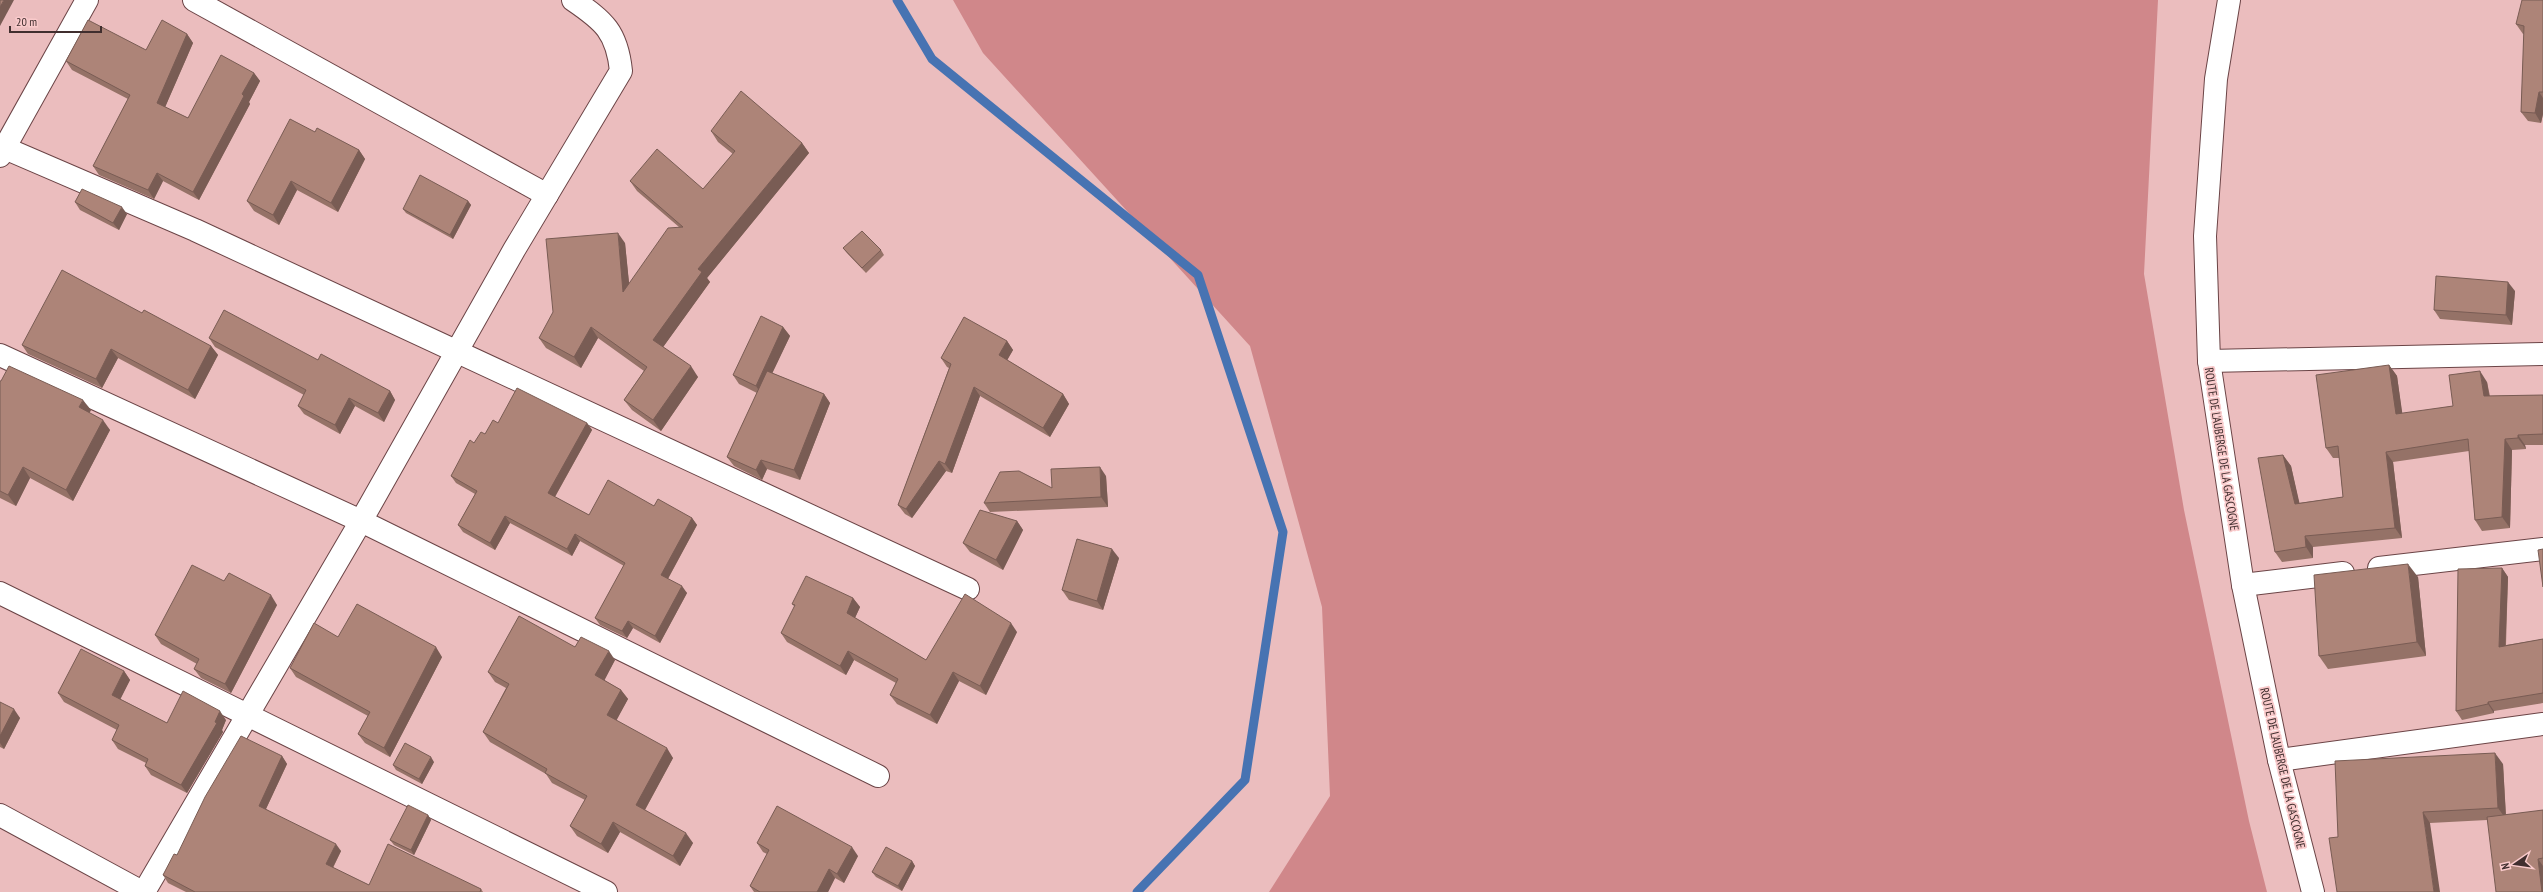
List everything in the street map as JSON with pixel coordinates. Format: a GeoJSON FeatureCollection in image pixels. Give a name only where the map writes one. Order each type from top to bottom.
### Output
{"type":"FeatureCollection","features":[{"type":"Feature","properties":{"kind":"street"},"geometry":{"type":"LineString","coordinates":[[88,0],[1,150],[195,230],[968,589]]}},
{"type":"Feature","properties":{"kind":"street"},"geometry":{"type":"LineString","coordinates":[[194,0],[546,195]]}},
{"type":"Feature","properties":{"kind":"street"},"geometry":{"type":"LineString","coordinates":[[0,815],[143,892],[361,521],[546,195],[621,71],[618,48],[601,19],[573,0]]}},
{"type":"Feature","properties":{"kind":"street","name":"ROUTE DE L'AUBERGE DE LA GASCOGNE"},"geometry":{"type":"LineString","coordinates":[[2229,0],[2216,79],[2205,236],[2209,361],[2243,586],[2279,760],[2313,892]]}},
{"type":"Feature","properties":{"kind":"street"},"geometry":{"type":"LineString","coordinates":[[2209,361],[2543,354]]}},
{"type":"Feature","properties":{"kind":"street"},"geometry":{"type":"LineString","coordinates":[[0,355],[361,521],[878,776]]}},
{"type":"Feature","properties":{"kind":"street"},"geometry":{"type":"LineString","coordinates":[[2243,586],[2543,549]]}},
{"type":"Feature","properties":{"kind":"street"},"geometry":{"type":"LineString","coordinates":[[0,593],[247,713],[606,892]]}},
{"type":"Feature","properties":{"kind":"street"},"geometry":{"type":"LineString","coordinates":[[2279,760],[2543,724]]}},
{"type":"Feature","properties":{"kind":"shaded area"},"geometry":{"type":"Polygon","coordinates":[[[953,0],[2158,0],[2144,274],[2184,510],[2249,821],[2267,892],[1269,892],[1330,796],[1322,607],[1250,346],[983,53],[953,0]]]}},
{"type":"Feature","properties":{"kind":"building"},"geometry":{"type":"Polygon","coordinates":[[[0,0],[4,0],[0,7],[0,0]]]}},
{"type":"Feature","properties":{"kind":"building"},"geometry":{"type":"Polygon","coordinates":[[[2522,0],[2543,0],[2543,92],[2539,92],[2535,113],[2521,112],[2524,26],[2516,24],[2522,0]]]}},
{"type":"Feature","properties":{"kind":"building"},"geometry":{"type":"Polygon","coordinates":[[[88,20],[146,50],[162,20],[187,34],[157,103],[188,118],[221,55],[254,73],[242,94],[244,96],[193,192],[157,173],[148,190],[93,166],[130,95],[66,61],[88,20]]]}},
{"type":"Feature","properties":{"kind":"building"},"geometry":{"type":"Polygon","coordinates":[[[741,91],[802,143],[698,269],[702,272],[653,340],[691,366],[653,420],[624,400],[647,367],[591,327],[574,357],[539,338],[553,312],[546,239],[618,233],[623,292],[668,228],[683,227],[630,181],[657,149],[703,189],[735,151],[711,131],[741,91]]]}},
{"type":"Feature","properties":{"kind":"building"},"geometry":{"type":"Polygon","coordinates":[[[290,119],[315,132],[317,128],[359,150],[331,203],[291,181],[273,215],[247,201],[290,119]]]}},
{"type":"Feature","properties":{"kind":"building"},"geometry":{"type":"Polygon","coordinates":[[[420,175],[468,201],[450,235],[403,209],[420,175]]]}},
{"type":"Feature","properties":{"kind":"building"},"geometry":{"type":"Polygon","coordinates":[[[82,189],[122,207],[113,223],[75,202],[82,189]]]}},
{"type":"Feature","properties":{"kind":"building"},"geometry":{"type":"Polygon","coordinates":[[[862,231],[881,250],[862,268],[843,248],[862,231]]]}},
{"type":"Feature","properties":{"kind":"building"},"geometry":{"type":"Polygon","coordinates":[[[62,270],[142,313],[144,310],[211,346],[188,390],[111,349],[96,379],[22,345],[62,270]]]}},
{"type":"Feature","properties":{"kind":"building"},"geometry":{"type":"Polygon","coordinates":[[[2436,276],[2508,282],[2506,315],[2434,310],[2436,276]]]}},
{"type":"Feature","properties":{"kind":"building"},"geometry":{"type":"Polygon","coordinates":[[[224,310],[318,360],[321,354],[390,391],[378,413],[349,398],[335,425],[298,406],[306,390],[209,338],[224,310]]]}},
{"type":"Feature","properties":{"kind":"building"},"geometry":{"type":"Polygon","coordinates":[[[761,316],[783,327],[756,386],[733,375],[761,316]]]}},
{"type":"Feature","properties":{"kind":"building"},"geometry":{"type":"Polygon","coordinates":[[[964,317],[1007,341],[999,355],[1063,394],[1043,428],[974,387],[945,464],[939,461],[906,509],[898,505],[951,364],[941,358],[964,317]]]}},
{"type":"Feature","properties":{"kind":"building"},"geometry":{"type":"Polygon","coordinates":[[[2389,365],[2396,414],[2453,406],[2449,375],[2480,371],[2484,396],[2543,395],[2543,434],[2518,435],[2518,438],[2505,439],[2502,517],[2475,520],[2468,439],[2386,452],[2395,528],[2305,536],[2306,547],[2275,552],[2258,458],[2283,455],[2295,504],[2343,497],[2338,446],[2326,448],[2316,375],[2389,365]]]}},
{"type":"Feature","properties":{"kind":"building"},"geometry":{"type":"Polygon","coordinates":[[[9,366],[83,400],[79,407],[103,420],[66,490],[23,467],[8,495],[0,491],[0,381],[9,366]]]}},
{"type":"Feature","properties":{"kind":"building"},"geometry":{"type":"Polygon","coordinates":[[[767,371],[824,394],[794,470],[761,460],[756,470],[727,457],[767,371]]]}},
{"type":"Feature","properties":{"kind":"building"},"geometry":{"type":"Polygon","coordinates":[[[517,388],[587,423],[548,493],[589,515],[608,480],[654,506],[658,499],[692,518],[661,575],[682,586],[655,636],[628,621],[622,631],[595,618],[625,563],[575,534],[567,549],[505,516],[490,543],[458,525],[477,491],[451,476],[470,440],[474,443],[481,432],[485,434],[493,420],[498,423],[517,388]]]}},
{"type":"Feature","properties":{"kind":"building"},"geometry":{"type":"Polygon","coordinates":[[[1100,467],[1101,497],[984,503],[1000,472],[1019,471],[1052,488],[1051,469],[1100,467]]]}},
{"type":"Feature","properties":{"kind":"building"},"geometry":{"type":"Polygon","coordinates":[[[980,510],[1017,521],[996,560],[963,543],[980,510]]]}},
{"type":"Feature","properties":{"kind":"building"},"geometry":{"type":"Polygon","coordinates":[[[1077,539],[1112,549],[1097,601],[1062,590],[1077,539]]]}},
{"type":"Feature","properties":{"kind":"building"},"geometry":{"type":"Polygon","coordinates":[[[2543,549],[2543,587],[2538,550],[2543,549]]]}},
{"type":"Feature","properties":{"kind":"building"},"geometry":{"type":"Polygon","coordinates":[[[2408,564],[2417,642],[2319,656],[2314,575],[2408,564]]]}},
{"type":"Feature","properties":{"kind":"building"},"geometry":{"type":"Polygon","coordinates":[[[192,565],[224,581],[229,573],[271,595],[225,684],[194,669],[199,659],[155,635],[192,565]]]}},
{"type":"Feature","properties":{"kind":"building"},"geometry":{"type":"Polygon","coordinates":[[[2502,568],[2499,647],[2543,639],[2543,693],[2488,702],[2488,704],[2456,711],[2458,569],[2502,568]]]}},
{"type":"Feature","properties":{"kind":"building"},"geometry":{"type":"Polygon","coordinates":[[[806,576],[853,598],[847,613],[926,660],[965,594],[1011,623],[980,686],[953,672],[930,715],[890,695],[898,679],[848,651],[840,666],[781,633],[795,605],[792,604],[806,576]]]}},
{"type":"Feature","properties":{"kind":"building"},"geometry":{"type":"Polygon","coordinates":[[[357,604],[436,647],[384,748],[358,734],[370,712],[290,668],[314,623],[338,637],[357,604]]]}},
{"type":"Feature","properties":{"kind":"building"},"geometry":{"type":"Polygon","coordinates":[[[519,616],[575,647],[581,637],[609,651],[595,675],[621,690],[607,715],[667,748],[636,805],[686,833],[673,856],[613,822],[601,844],[570,826],[587,796],[545,773],[547,769],[483,732],[509,684],[488,672],[519,616]]]}},
{"type":"Feature","properties":{"kind":"building"},"geometry":{"type":"Polygon","coordinates":[[[81,649],[124,671],[112,695],[167,723],[183,691],[220,711],[215,722],[217,723],[181,785],[145,766],[148,759],[112,740],[119,725],[58,693],[81,649]]]}},
{"type":"Feature","properties":{"kind":"building"},"geometry":{"type":"Polygon","coordinates":[[[0,702],[14,709],[0,736],[0,702]]]}},
{"type":"Feature","properties":{"kind":"building"},"geometry":{"type":"Polygon","coordinates":[[[241,736],[282,756],[259,806],[336,844],[326,864],[369,885],[388,844],[481,889],[480,892],[195,892],[163,875],[174,854],[177,855],[205,797],[241,736]]]}},
{"type":"Feature","properties":{"kind":"building"},"geometry":{"type":"Polygon","coordinates":[[[405,743],[431,757],[419,779],[393,765],[405,743]]]}},
{"type":"Feature","properties":{"kind":"building"},"geometry":{"type":"Polygon","coordinates":[[[2495,753],[2498,808],[2423,812],[2434,892],[2337,892],[2329,838],[2338,837],[2335,761],[2495,753]]]}},
{"type":"Feature","properties":{"kind":"building"},"geometry":{"type":"Polygon","coordinates":[[[408,805],[428,815],[411,850],[390,840],[408,805]]]}},
{"type":"Feature","properties":{"kind":"building"},"geometry":{"type":"Polygon","coordinates":[[[777,806],[852,847],[837,874],[829,869],[817,892],[760,892],[750,886],[769,850],[757,843],[777,806]]]}},
{"type":"Feature","properties":{"kind":"building"},"geometry":{"type":"Polygon","coordinates":[[[2543,810],[2543,858],[2538,859],[2542,892],[2496,892],[2487,817],[2543,810]]]}},
{"type":"Feature","properties":{"kind":"building"},"geometry":{"type":"Polygon","coordinates":[[[886,847],[912,861],[898,886],[872,872],[886,847]]]}},
{"type":"Feature","properties":{"kind":"waterway"},"geometry":{"type":"LineString","coordinates":[[897,0],[932,59],[1198,275],[1283,532],[1245,780],[1137,892]]}}]}
